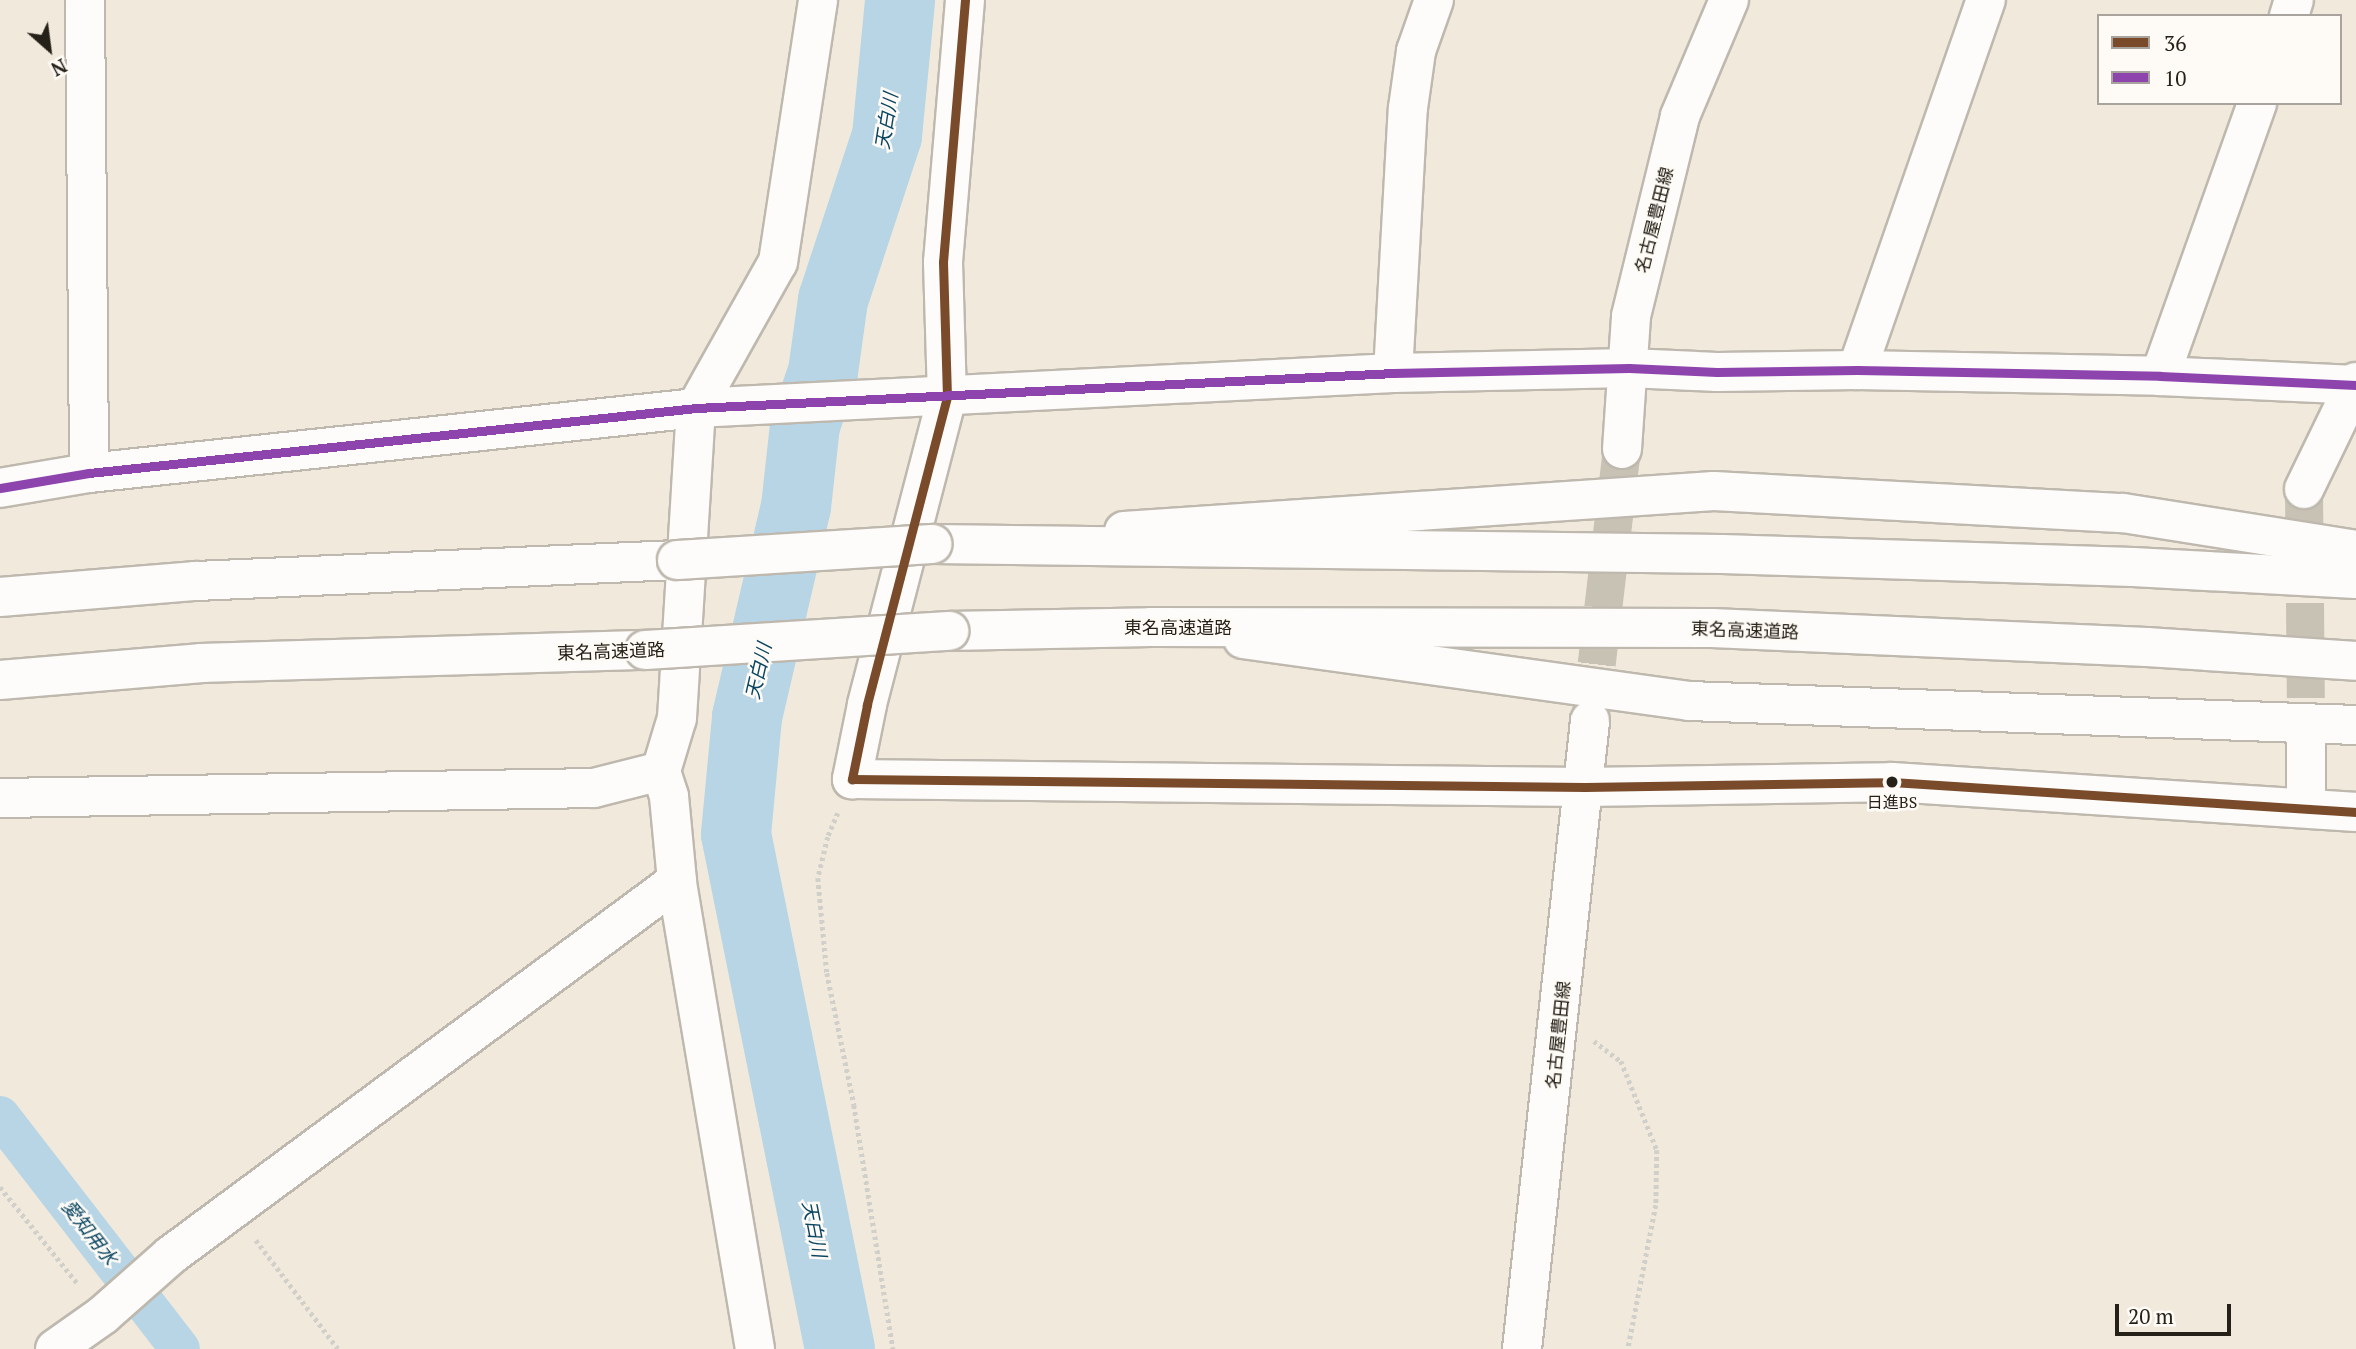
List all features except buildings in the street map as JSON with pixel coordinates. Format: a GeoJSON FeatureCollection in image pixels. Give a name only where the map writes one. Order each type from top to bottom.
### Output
{"type":"FeatureCollection","features":[{"type":"Feature","properties":{"kind":"main road"},"geometry":{"type":"LineString","coordinates":[[85,0],[89,473]]}},
{"type":"Feature","properties":{"kind":"main road"},"geometry":{"type":"LineString","coordinates":[[755,1349],[677,881],[669,796],[661,771],[677,718],[696,408],[778,262],[818,0]]}},
{"type":"Feature","properties":{"kind":"main road"},"geometry":{"type":"LineString","coordinates":[[965,0],[943,262],[947,397],[867,705],[852,779],[1585,787],[1892,782],[2356,812]]}},
{"type":"Feature","properties":{"kind":"main road"},"geometry":{"type":"LineString","coordinates":[[1393,373],[1408,108],[1416,51],[1434,0]]}},
{"type":"Feature","properties":{"kind":"main road","name":"名古屋豊田線"},"geometry":{"type":"LineString","coordinates":[[1622,449],[1631,316],[1680,116],[1728,0]]}},
{"type":"Feature","properties":{"kind":"main road"},"geometry":{"type":"LineString","coordinates":[[1857,370],[1986,0]]}},
{"type":"Feature","properties":{"kind":"main road"},"geometry":{"type":"LineString","coordinates":[[2160,376],[2256,105]]}},
{"type":"Feature","properties":{"kind":"main road"},"geometry":{"type":"LineString","coordinates":[[0,488],[89,473],[696,408],[738,408],[1393,373],[1629,368],[1717,372],[1857,370],[2160,376],[2355,384],[2304,489]]}},
{"type":"Feature","properties":{"kind":"main road"},"geometry":{"type":"LineString","coordinates":[[0,597],[196,581],[677,560],[1714,491],[2123,513],[2356,550]]}},
{"type":"Feature","properties":{"kind":"main road"},"geometry":{"type":"LineString","coordinates":[[933,544],[1722,554],[2133,567],[2356,579]]}},
{"type":"Feature","properties":{"kind":"main road"},"geometry":{"type":"LineString","coordinates":[[1151,627],[1689,701],[2356,725]]}},
{"type":"Feature","properties":{"kind":"main road","name":"東名高速道路"},"geometry":{"type":"LineString","coordinates":[[0,680],[202,663],[645,650],[949,631],[1151,627],[1712,628],[2147,647],[2356,661]]}},
{"type":"Feature","properties":{"kind":"main road","name":"名古屋豊田線"},"geometry":{"type":"LineString","coordinates":[[1522,1349],[1559,1031],[1590,721]]}},
{"type":"Feature","properties":{"kind":"main road"},"geometry":{"type":"LineString","coordinates":[[2306,729],[2306,808]]}},
{"type":"Feature","properties":{"kind":"main road"},"geometry":{"type":"LineString","coordinates":[[0,797],[594,788],[661,771]]}},
{"type":"Feature","properties":{"kind":"main road"},"geometry":{"type":"LineString","coordinates":[[55,1349],[103,1314],[171,1255],[677,881]]}},
{"type":"Feature","properties":{"kind":"path"},"geometry":{"type":"LineString","coordinates":[[852,779],[828,836],[818,878],[827,973],[854,1105],[892,1349]]}},
{"type":"Feature","properties":{"kind":"path"},"geometry":{"type":"LineString","coordinates":[[1559,1031],[1596,1042],[1620,1061],[1657,1150],[1656,1205],[1628,1349]]}},
{"type":"Feature","properties":{"kind":"path"},"geometry":{"type":"LineString","coordinates":[[0,1187],[103,1314]]}},
{"type":"Feature","properties":{"kind":"path"},"geometry":{"type":"LineString","coordinates":[[233,1209],[338,1349]]}},
{"type":"Feature","properties":{"kind":"waterway","name":"天白川"},"geometry":{"type":"LineString","coordinates":[[840,1349],[736,834],[747,717],[796,507],[805,425],[823,372],[833,300],[887,136],[900,0]]}},
{"type":"Feature","properties":{"kind":"waterway","name":"愛知用水"},"geometry":{"type":"LineString","coordinates":[[0,1116],[180,1349]]}},
{"type":"Feature","properties":{"kind":"tunnel"},"geometry":{"type":"LineString","coordinates":[[1590,721],[1622,449]]}},
{"type":"Feature","properties":{"kind":"tunnel"},"geometry":{"type":"LineString","coordinates":[[2304,489],[2306,729]]}},
{"type":"Feature","properties":{"kind":"transit line","name":"36"},"geometry":{"type":"LineString","coordinates":[[965,0],[943,262],[947,397],[867,705],[852,779],[1585,787],[1892,782],[2356,812]]}},
{"type":"Feature","properties":{"kind":"transit line","name":"10"},"geometry":{"type":"LineString","coordinates":[[0,488],[89,473],[696,408],[1393,373],[1629,368],[1717,372],[1857,370],[2160,376],[2356,385]]}},
{"type":"Feature","properties":{"kind":"place","name":"日進BS"},"geometry":{"type":"Point","coordinates":[1892,782]}}]}
